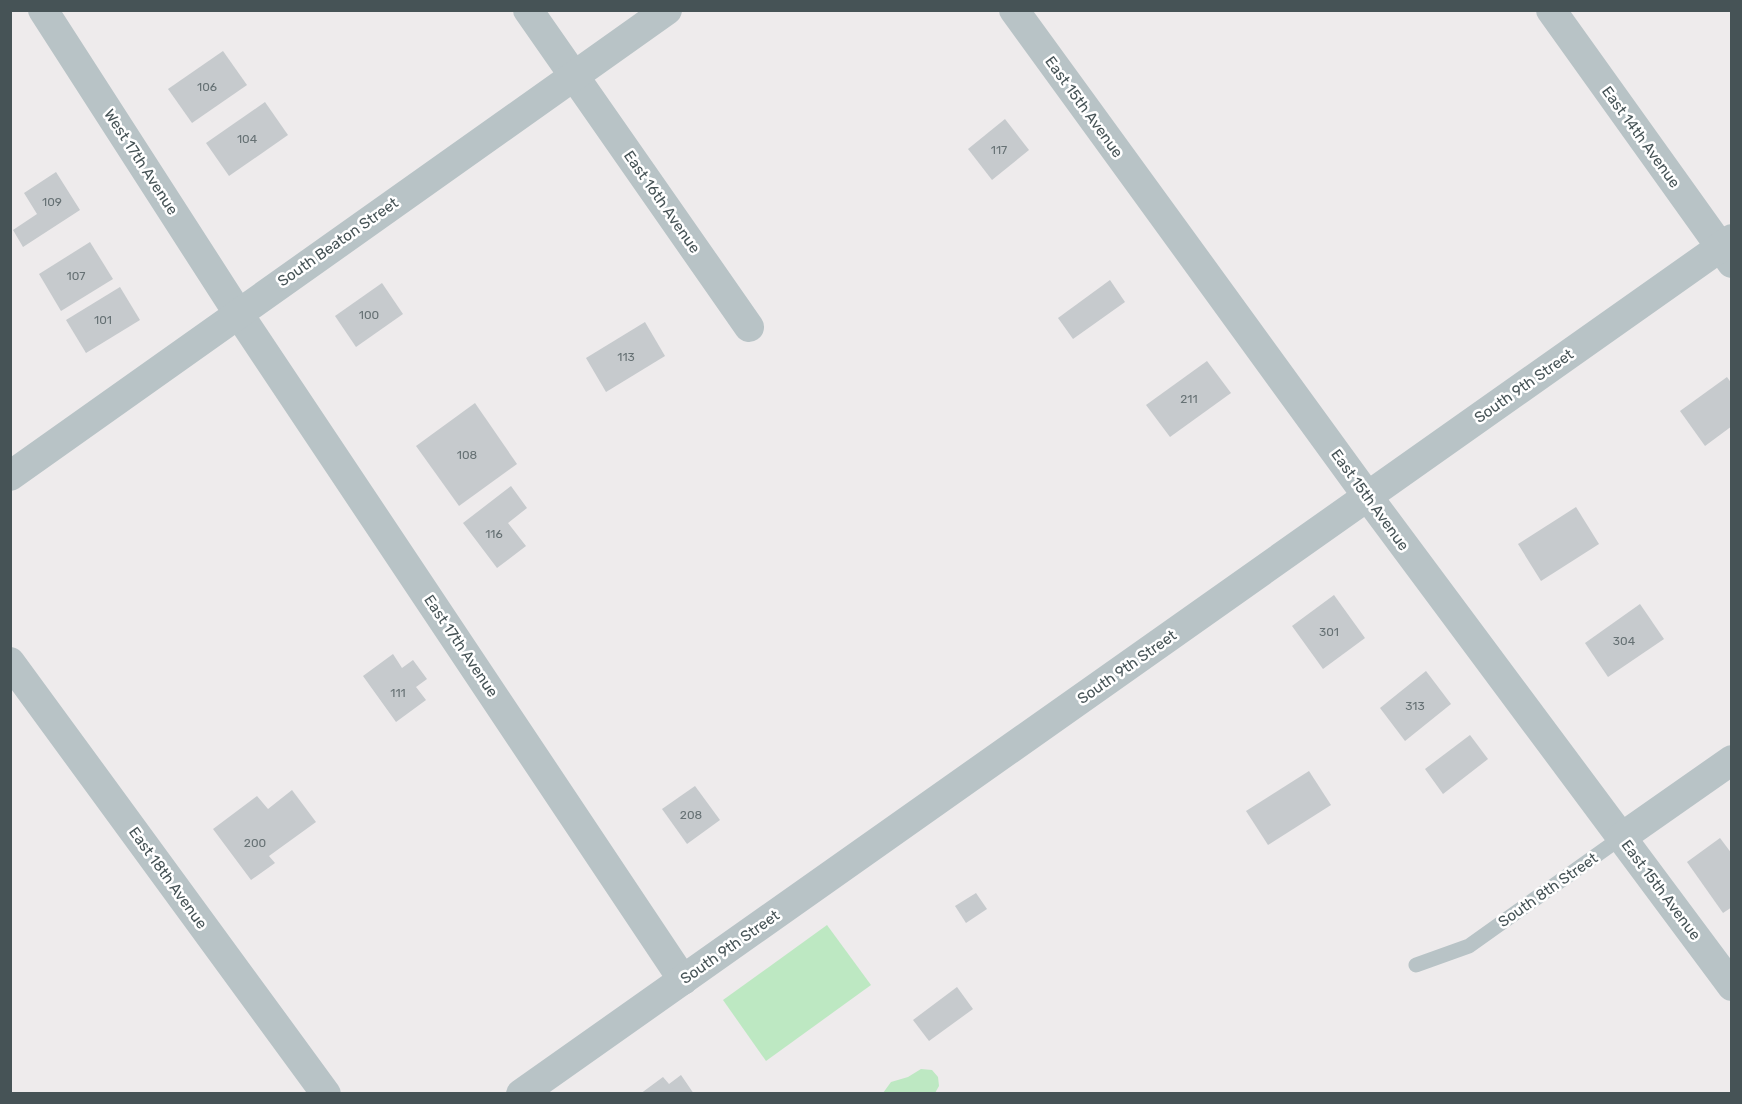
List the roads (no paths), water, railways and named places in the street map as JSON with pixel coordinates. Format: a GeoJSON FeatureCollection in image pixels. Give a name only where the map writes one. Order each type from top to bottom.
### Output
{"type":"FeatureCollection","features":[{"type":"Feature","properties":{"kind":"street","name":"West 17th Avenue"},"geometry":{"type":"LineString","coordinates":[[43,10],[238,313]]}},
{"type":"Feature","properties":{"kind":"street","name":"East 16th Avenue"},"geometry":{"type":"LineString","coordinates":[[528,10],[749,327]]}},
{"type":"Feature","properties":{"kind":"street","name":"South Beaton Street"},"geometry":{"type":"LineString","coordinates":[[10,476],[667,10]]}},
{"type":"Feature","properties":{"kind":"street","name":"East 15th Avenue"},"geometry":{"type":"LineString","coordinates":[[1014,10],[1368,497],[1731,986]]}},
{"type":"Feature","properties":{"kind":"street","name":"East 14th Avenue"},"geometry":{"type":"LineString","coordinates":[[1551,10],[1728,250]]}},
{"type":"Feature","properties":{"kind":"street","name":"South 9th Street"},"geometry":{"type":"LineString","coordinates":[[521,1094],[1368,497],[1728,250]]}},
{"type":"Feature","properties":{"kind":"street","name":"East 17th Avenue"},"geometry":{"type":"LineString","coordinates":[[238,313],[683,980]]}},
{"type":"Feature","properties":{"kind":"street","name":"East 18th Avenue"},"geometry":{"type":"LineString","coordinates":[[10,662],[326,1094]]}},
{"type":"Feature","properties":{"kind":"street","name":"South 8th Street"},"geometry":{"type":"LineString","coordinates":[[1622,837],[1731,760]]}},
{"type":"Feature","properties":{"kind":"lane","name":"South 8th Street"},"geometry":{"type":"LineString","coordinates":[[1416,965],[1469,945],[1622,837]]}}]}
